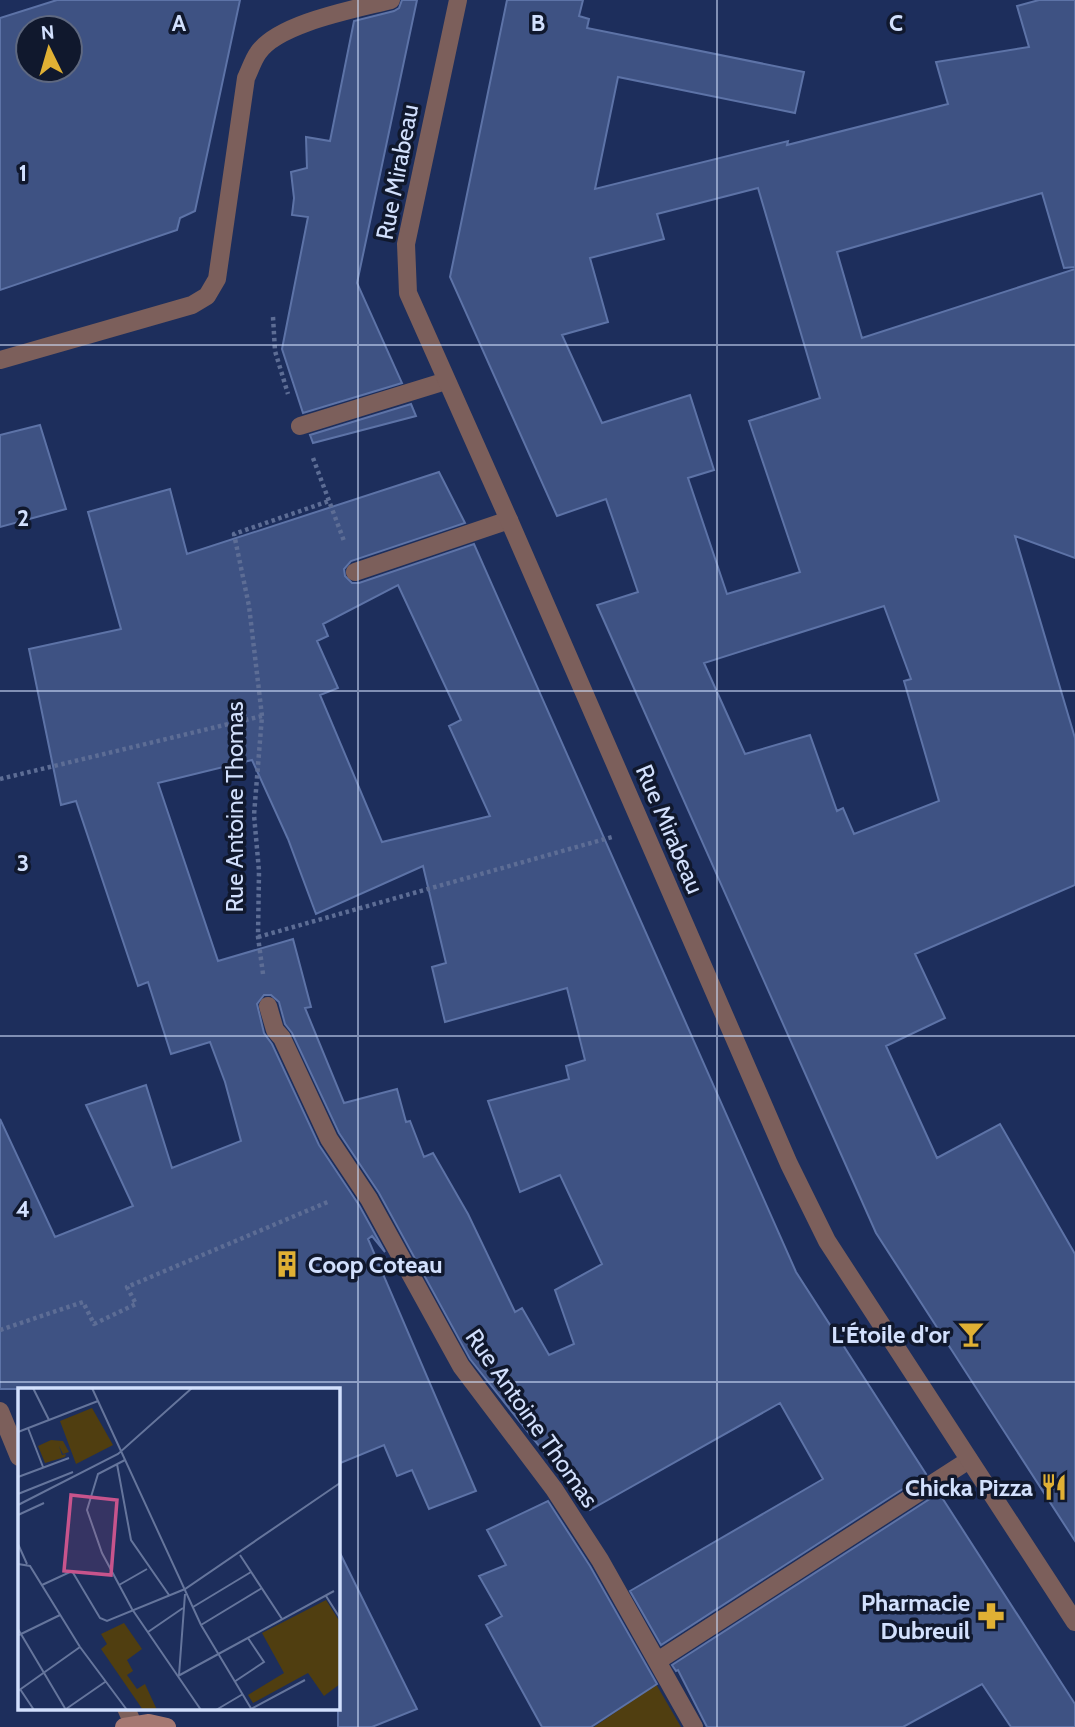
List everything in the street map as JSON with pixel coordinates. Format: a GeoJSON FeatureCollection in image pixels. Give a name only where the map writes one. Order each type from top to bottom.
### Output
{"type":"FeatureCollection","features":[{"type":"Feature","properties":{"kind":"main road"},"geometry":{"type":"LineString","coordinates":[[128,1720],[167,1727]]}},
{"type":"Feature","properties":{"kind":"street"},"geometry":{"type":"LineString","coordinates":[[0,360],[192,305],[206,296],[217,279],[246,78],[258,52],[276,38],[310,21],[391,0]]}},
{"type":"Feature","properties":{"kind":"street","name":"Rue Mirabeau"},"geometry":{"type":"LineString","coordinates":[[458,0],[405,257],[408,293],[806,1200],[827,1241],[1075,1622]]}},
{"type":"Feature","properties":{"kind":"street"},"geometry":{"type":"LineString","coordinates":[[300,426],[446,381]]}},
{"type":"Feature","properties":{"kind":"street"},"geometry":{"type":"LineString","coordinates":[[355,572],[509,520]]}},
{"type":"Feature","properties":{"kind":"street","name":"Rue Antoine Thomas"},"geometry":{"type":"LineString","coordinates":[[268,1006],[275,1030],[282,1038],[329,1139],[361,1188],[461,1366],[554,1489],[600,1560],[659,1660],[694,1727]]}},
{"type":"Feature","properties":{"kind":"street"},"geometry":{"type":"LineString","coordinates":[[0,1411],[18,1455]]}},
{"type":"Feature","properties":{"kind":"street"},"geometry":{"type":"LineString","coordinates":[[659,1660],[969,1460]]}},
{"type":"Feature","properties":{"kind":"path","name":"Rue Antoine Thomas"},"geometry":{"type":"LineString","coordinates":[[268,1006],[258,937],[259,872],[254,815],[262,716],[249,607],[234,534],[329,501]]}},
{"type":"Feature","properties":{"kind":"path"},"geometry":{"type":"LineString","coordinates":[[0,779],[262,716]]}},
{"type":"Feature","properties":{"kind":"path"},"geometry":{"type":"LineString","coordinates":[[258,937],[606,839]]}},
{"type":"Feature","properties":{"kind":"path"},"geometry":{"type":"LineString","coordinates":[[0,1331],[83,1302],[94,1324],[136,1304],[127,1287],[361,1188]]}},
{"type":"Feature","properties":{"kind":"shaded area"},"geometry":{"type":"Polygon","coordinates":[[[656,1684],[681,1727],[594,1727],[656,1684]]]}},
{"type":"Feature","properties":{"kind":"building"},"geometry":{"type":"Polygon","coordinates":[[[57,0],[240,0],[195,211],[180,218],[177,230],[0,290],[0,18],[57,0]]]}},
{"type":"Feature","properties":{"kind":"building"},"geometry":{"type":"Polygon","coordinates":[[[402,0],[417,0],[357,283],[402,383],[303,413],[282,349],[308,217],[292,215],[294,198],[291,172],[307,168],[306,137],[330,141],[354,21],[394,11],[399,8],[402,0]]]}},
{"type":"Feature","properties":{"kind":"building"},"geometry":{"type":"Polygon","coordinates":[[[507,0],[583,0],[579,16],[589,19],[587,28],[804,72],[795,113],[618,77],[595,189],[788,141],[787,145],[948,104],[936,62],[1029,47],[1017,6],[1039,0],[1075,0],[1075,267],[1064,268],[1042,193],[837,252],[862,338],[1075,269],[1075,558],[1015,536],[1075,738],[1075,885],[915,954],[945,1018],[886,1046],[937,1158],[1000,1124],[1075,1254],[1075,1541],[876,1233],[597,605],[638,592],[606,499],[557,516],[450,277],[507,0]],[[758,188],[657,214],[664,239],[590,258],[608,322],[562,335],[602,423],[690,395],[714,470],[688,478],[727,594],[800,572],[749,421],[820,398],[758,188]],[[884,606],[704,663],[745,754],[810,735],[837,811],[843,808],[854,834],[939,801],[904,681],[911,679],[884,606]]]}},
{"type":"Feature","properties":{"kind":"building"},"geometry":{"type":"Polygon","coordinates":[[[411,404],[416,416],[313,443],[310,435],[411,404]]]}},
{"type":"Feature","properties":{"kind":"building"},"geometry":{"type":"Polygon","coordinates":[[[40,425],[66,509],[0,527],[0,435],[40,425]]]}},
{"type":"Feature","properties":{"kind":"building"},"geometry":{"type":"Polygon","coordinates":[[[439,472],[465,523],[351,561],[344,569],[345,576],[352,583],[359,583],[474,544],[796,1272],[926,1474],[661,1645],[630,1591],[823,1479],[780,1403],[590,1510],[470,1359],[379,1193],[339,1133],[292,1033],[285,1024],[279,1002],[271,995],[264,995],[257,1004],[264,1033],[272,1044],[319,1145],[359,1205],[385,1252],[372,1236],[368,1239],[476,1491],[429,1509],[412,1470],[397,1476],[384,1445],[340,1463],[340,1388],[0,1389],[0,1119],[55,1237],[133,1206],[86,1105],[146,1085],[172,1168],[241,1141],[225,1082],[210,1042],[171,1054],[148,982],[138,986],[76,801],[61,805],[29,649],[121,629],[88,512],[170,489],[187,554],[439,472]],[[398,585],[323,624],[328,636],[317,641],[338,688],[320,695],[382,842],[490,816],[449,726],[461,720],[398,585]],[[252,760],[158,783],[218,961],[293,939],[311,1007],[305,1008],[344,1103],[397,1089],[406,1122],[410,1121],[424,1157],[433,1153],[468,1214],[515,1312],[522,1308],[549,1355],[574,1344],[555,1290],[602,1264],[560,1175],[520,1192],[488,1101],[569,1079],[566,1066],[585,1060],[567,988],[445,1022],[432,967],[446,963],[423,866],[316,914],[288,839],[252,760]]]}},
{"type":"Feature","properties":{"kind":"building"},"geometry":{"type":"Polygon","coordinates":[[[939,1493],[1075,1704],[1075,1727],[1011,1727],[982,1684],[903,1727],[707,1727],[678,1670],[672,1665],[939,1493]]]}},
{"type":"Feature","properties":{"kind":"building"},"geometry":{"type":"Polygon","coordinates":[[[548,1501],[590,1566],[657,1684],[591,1727],[542,1727],[486,1625],[502,1616],[479,1576],[506,1565],[487,1530],[548,1501]]]}},
{"type":"Feature","properties":{"kind":"building"},"geometry":{"type":"Polygon","coordinates":[[[340,1553],[417,1709],[372,1727],[338,1727],[340,1553]]]}},
{"type":"Feature","properties":{"kind":"place","name":"Coop Coteau"},"geometry":{"type":"Point","coordinates":[287,1264]}},
{"type":"Feature","properties":{"kind":"place","name":"L'Étoile d'or"},"geometry":{"type":"Point","coordinates":[971,1334]}},
{"type":"Feature","properties":{"kind":"place","name":"Chicka Pizza"},"geometry":{"type":"Point","coordinates":[1054,1487]}},
{"type":"Feature","properties":{"kind":"place","name":"Pharmacie Dubreuil"},"geometry":{"type":"Point","coordinates":[991,1616]}}]}
